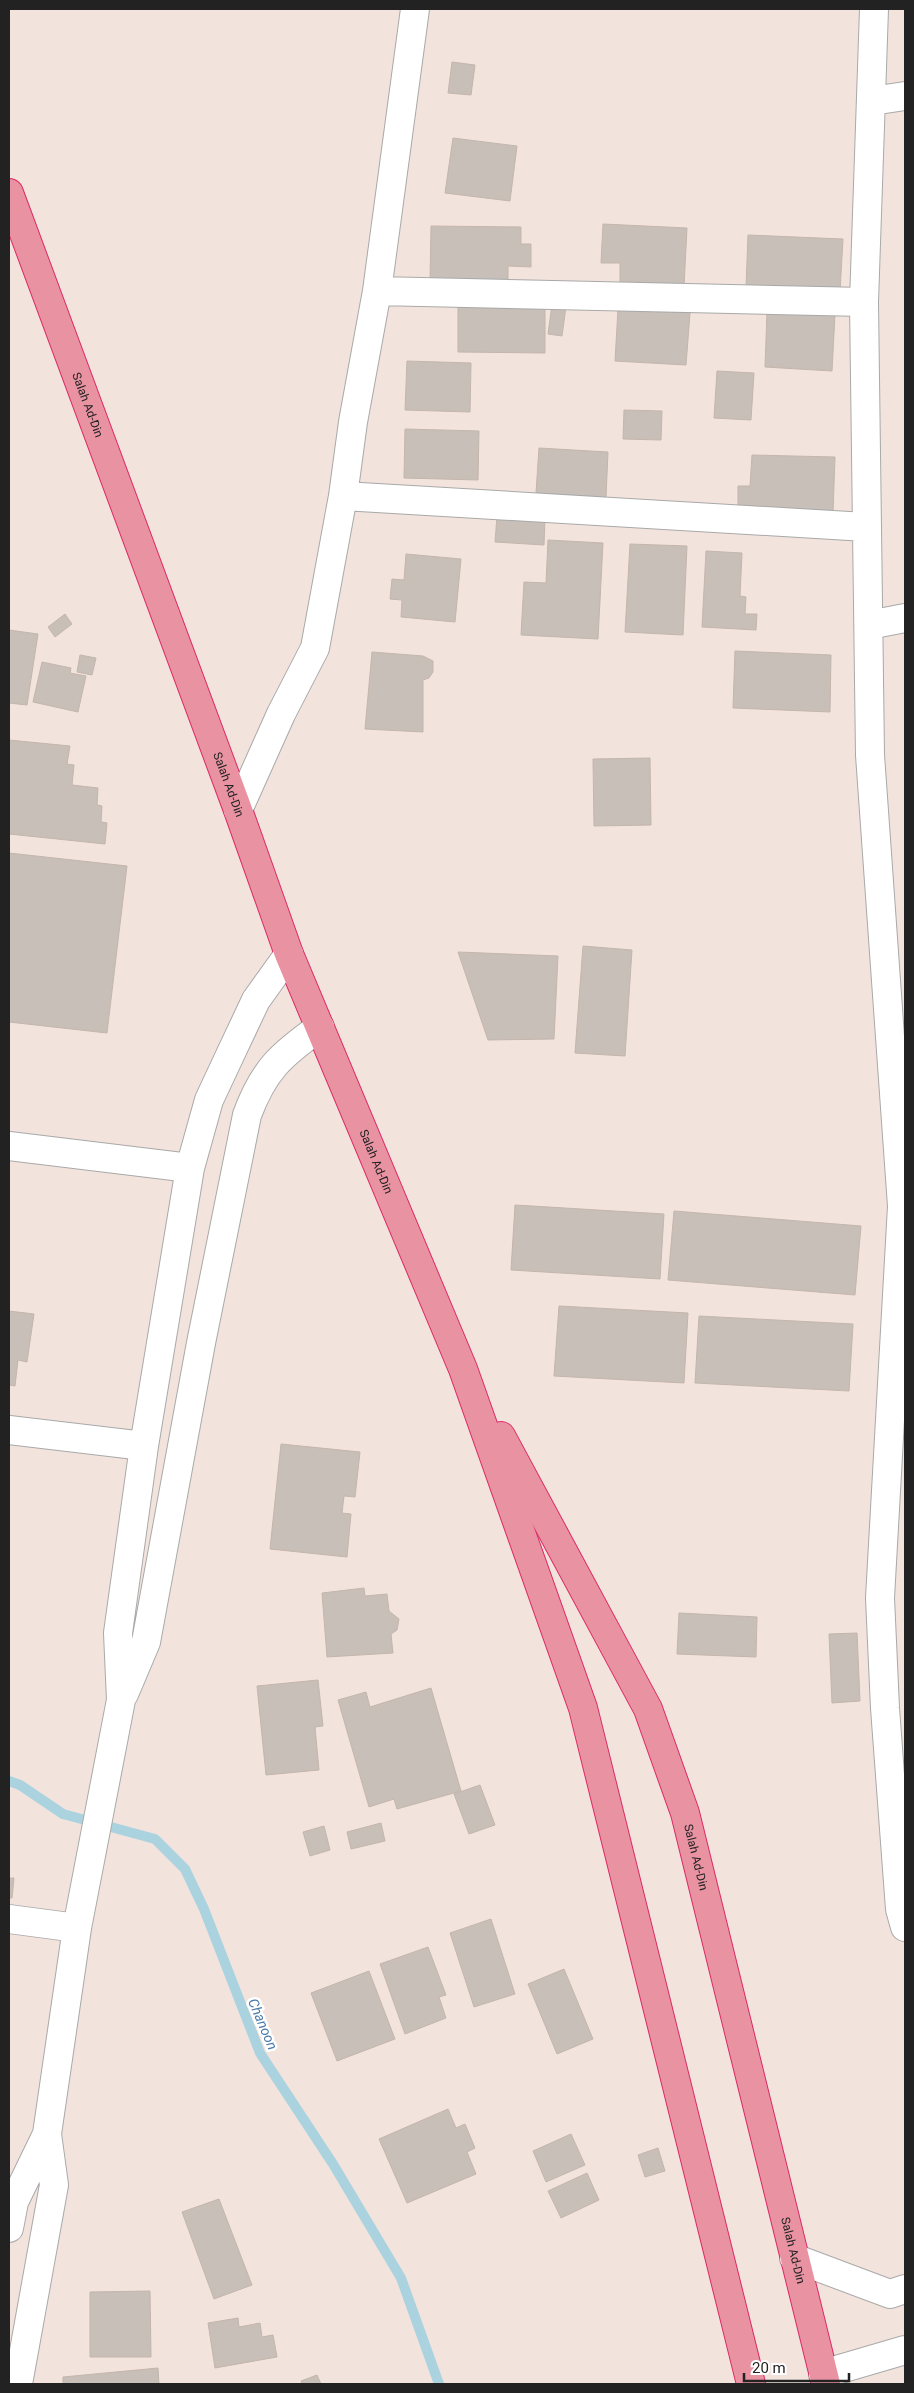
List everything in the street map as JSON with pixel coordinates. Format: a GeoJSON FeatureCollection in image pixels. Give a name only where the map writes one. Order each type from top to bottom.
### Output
{"type":"FeatureCollection","features":[{"type":"Feature","properties":{"kind":"highway","name":"Salah Ad-Din"},"geometry":{"type":"LineString","coordinates":[[9,193],[238,810],[289,954],[463,1369],[583,1708],[751,2384]]}},
{"type":"Feature","properties":{"kind":"highway","name":"Salah Ad-Din"},"geometry":{"type":"LineString","coordinates":[[463,1369],[544,1513],[648,1709],[685,1813],[824,2379]]}},
{"type":"Feature","properties":{"kind":"street"},"geometry":{"type":"LineString","coordinates":[[238,810],[281,714],[314,648],[343,496],[353,422],[377,291],[415,9]]}},
{"type":"Feature","properties":{"kind":"street"},"geometry":{"type":"LineString","coordinates":[[874,9],[864,302],[866,527],[873,804],[902,1206],[901,1320],[880,1598],[895,1709],[900,1909],[905,1927]]}},
{"type":"Feature","properties":{"kind":"street"},"geometry":{"type":"LineString","coordinates":[[872,101],[905,96]]}},
{"type":"Feature","properties":{"kind":"street"},"geometry":{"type":"LineString","coordinates":[[377,291],[864,302]]}},
{"type":"Feature","properties":{"kind":"street"},"geometry":{"type":"LineString","coordinates":[[343,496],[866,527]]}},
{"type":"Feature","properties":{"kind":"street"},"geometry":{"type":"LineString","coordinates":[[869,625],[905,618]]}},
{"type":"Feature","properties":{"kind":"street"},"geometry":{"type":"LineString","coordinates":[[18,2384],[54,2185],[47,2134],[77,1928],[86,1894],[121,1700],[118,1633],[144,1446],[190,1168],[209,1100],[230,1053],[256,1000],[289,954]]}},
{"type":"Feature","properties":{"kind":"street"},"geometry":{"type":"LineString","coordinates":[[121,1700],[146,1642],[201,1343],[247,1115],[253,1099],[272,1065],[285,1052],[320,1027]]}},
{"type":"Feature","properties":{"kind":"street"},"geometry":{"type":"LineString","coordinates":[[9,1146],[190,1168]]}},
{"type":"Feature","properties":{"kind":"street"},"geometry":{"type":"LineString","coordinates":[[9,1430],[144,1446]]}},
{"type":"Feature","properties":{"kind":"street"},"geometry":{"type":"LineString","coordinates":[[9,1919],[77,1928]]}},
{"type":"Feature","properties":{"kind":"street"},"geometry":{"type":"LineString","coordinates":[[9,2228],[11,2202],[47,2134]]}},
{"type":"Feature","properties":{"kind":"street"},"geometry":{"type":"LineString","coordinates":[[794,2258],[890,2294],[905,2289]]}},
{"type":"Feature","properties":{"kind":"street"},"geometry":{"type":"LineString","coordinates":[[824,2379],[905,2350]]}},
{"type":"Feature","properties":{"kind":"shaded area"},"geometry":{"type":"Polygon","coordinates":[[[9,9],[905,9],[905,2384],[9,2384],[9,9]]]}},
{"type":"Feature","properties":{"kind":"building"},"geometry":{"type":"Polygon","coordinates":[[[452,62],[475,65],[471,95],[448,93],[452,62]]]}},
{"type":"Feature","properties":{"kind":"building"},"geometry":{"type":"Polygon","coordinates":[[[453,138],[517,146],[510,201],[445,193],[453,138]]]}},
{"type":"Feature","properties":{"kind":"building"},"geometry":{"type":"Polygon","coordinates":[[[603,224],[687,228],[684,287],[620,284],[620,263],[601,263],[603,224]]]}},
{"type":"Feature","properties":{"kind":"building"},"geometry":{"type":"Polygon","coordinates":[[[431,226],[521,227],[521,244],[531,244],[531,267],[508,266],[508,282],[430,282],[431,226]]]}},
{"type":"Feature","properties":{"kind":"building"},"geometry":{"type":"Polygon","coordinates":[[[748,235],[843,239],[840,292],[746,288],[748,235]]]}},
{"type":"Feature","properties":{"kind":"building"},"geometry":{"type":"Polygon","coordinates":[[[553,297],[567,299],[562,336],[548,334],[553,297]]]}},
{"type":"Feature","properties":{"kind":"building"},"geometry":{"type":"Polygon","coordinates":[[[458,303],[545,303],[545,353],[458,352],[458,303]]]}},
{"type":"Feature","properties":{"kind":"building"},"geometry":{"type":"Polygon","coordinates":[[[618,309],[690,313],[686,365],[615,361],[618,309]]]}},
{"type":"Feature","properties":{"kind":"building"},"geometry":{"type":"Polygon","coordinates":[[[767,312],[835,314],[832,371],[765,367],[767,312]]]}},
{"type":"Feature","properties":{"kind":"building"},"geometry":{"type":"Polygon","coordinates":[[[407,361],[471,363],[470,412],[405,410],[407,361]]]}},
{"type":"Feature","properties":{"kind":"building"},"geometry":{"type":"Polygon","coordinates":[[[717,371],[754,373],[751,420],[714,418],[717,371]]]}},
{"type":"Feature","properties":{"kind":"building"},"geometry":{"type":"Polygon","coordinates":[[[624,410],[662,411],[661,440],[623,439],[624,410]]]}},
{"type":"Feature","properties":{"kind":"building"},"geometry":{"type":"Polygon","coordinates":[[[405,429],[479,431],[478,480],[404,478],[405,429]]]}},
{"type":"Feature","properties":{"kind":"building"},"geometry":{"type":"Polygon","coordinates":[[[539,448],[608,452],[606,497],[536,493],[539,448]]]}},
{"type":"Feature","properties":{"kind":"building"},"geometry":{"type":"Polygon","coordinates":[[[752,455],[835,457],[833,513],[738,510],[738,486],[750,486],[752,455]]]}},
{"type":"Feature","properties":{"kind":"building"},"geometry":{"type":"Polygon","coordinates":[[[497,516],[545,518],[544,545],[495,542],[497,516]]]}},
{"type":"Feature","properties":{"kind":"building"},"geometry":{"type":"Polygon","coordinates":[[[548,540],[603,543],[598,639],[521,635],[524,582],[546,583],[548,540]]]}},
{"type":"Feature","properties":{"kind":"building"},"geometry":{"type":"Polygon","coordinates":[[[630,544],[687,546],[683,635],[625,632],[630,544]]]}},
{"type":"Feature","properties":{"kind":"building"},"geometry":{"type":"Polygon","coordinates":[[[706,551],[742,553],[740,596],[746,597],[745,614],[757,614],[756,630],[702,627],[706,551]]]}},
{"type":"Feature","properties":{"kind":"building"},"geometry":{"type":"Polygon","coordinates":[[[406,554],[461,559],[455,622],[401,617],[402,600],[390,599],[392,579],[404,580],[406,554]]]}},
{"type":"Feature","properties":{"kind":"building"},"geometry":{"type":"Polygon","coordinates":[[[65,614],[72,624],[55,637],[48,627],[65,614]]]}},
{"type":"Feature","properties":{"kind":"building"},"geometry":{"type":"Polygon","coordinates":[[[9,630],[38,634],[27,705],[9,703],[9,630]]]}},
{"type":"Feature","properties":{"kind":"building"},"geometry":{"type":"Polygon","coordinates":[[[735,651],[831,655],[830,712],[733,708],[735,651]]]}},
{"type":"Feature","properties":{"kind":"building"},"geometry":{"type":"Polygon","coordinates":[[[372,652],[423,656],[433,661],[433,672],[429,678],[423,680],[423,732],[365,729],[372,652]]]}},
{"type":"Feature","properties":{"kind":"building"},"geometry":{"type":"Polygon","coordinates":[[[80,655],[96,658],[92,675],[77,672],[80,655]]]}},
{"type":"Feature","properties":{"kind":"building"},"geometry":{"type":"Polygon","coordinates":[[[42,662],[71,668],[70,673],[86,676],[78,712],[33,702],[42,662]]]}},
{"type":"Feature","properties":{"kind":"building"},"geometry":{"type":"Polygon","coordinates":[[[9,740],[70,746],[67,764],[74,765],[72,785],[98,788],[97,805],[102,806],[101,822],[107,823],[105,844],[9,834],[9,740]]]}},
{"type":"Feature","properties":{"kind":"building"},"geometry":{"type":"Polygon","coordinates":[[[650,758],[651,825],[594,826],[593,759],[650,758]]]}},
{"type":"Feature","properties":{"kind":"building"},"geometry":{"type":"Polygon","coordinates":[[[9,853],[127,866],[107,1033],[9,1022],[9,853]]]}},
{"type":"Feature","properties":{"kind":"building"},"geometry":{"type":"Polygon","coordinates":[[[583,946],[632,950],[625,1056],[575,1053],[583,946]]]}},
{"type":"Feature","properties":{"kind":"building"},"geometry":{"type":"Polygon","coordinates":[[[458,952],[558,956],[554,1039],[488,1040],[458,952]]]}},
{"type":"Feature","properties":{"kind":"building"},"geometry":{"type":"Polygon","coordinates":[[[515,1205],[664,1214],[660,1279],[511,1270],[515,1205]]]}},
{"type":"Feature","properties":{"kind":"building"},"geometry":{"type":"Polygon","coordinates":[[[674,1211],[861,1226],[855,1295],[668,1280],[674,1211]]]}},
{"type":"Feature","properties":{"kind":"building"},"geometry":{"type":"Polygon","coordinates":[[[559,1306],[688,1313],[684,1383],[554,1376],[559,1306]]]}},
{"type":"Feature","properties":{"kind":"building"},"geometry":{"type":"Polygon","coordinates":[[[9,1311],[34,1314],[27,1362],[18,1360],[15,1386],[9,1385],[9,1311]]]}},
{"type":"Feature","properties":{"kind":"building"},"geometry":{"type":"Polygon","coordinates":[[[699,1316],[853,1324],[849,1391],[695,1383],[699,1316]]]}},
{"type":"Feature","properties":{"kind":"building"},"geometry":{"type":"Polygon","coordinates":[[[281,1444],[360,1452],[355,1497],[344,1496],[342,1513],[351,1514],[347,1557],[270,1549],[281,1444]]]}},
{"type":"Feature","properties":{"kind":"building"},"geometry":{"type":"Polygon","coordinates":[[[364,1588],[365,1596],[387,1594],[389,1611],[399,1619],[397,1630],[391,1634],[393,1653],[327,1657],[322,1593],[364,1588]]]}},
{"type":"Feature","properties":{"kind":"building"},"geometry":{"type":"Polygon","coordinates":[[[679,1613],[757,1617],[756,1657],[677,1654],[679,1613]]]}},
{"type":"Feature","properties":{"kind":"building"},"geometry":{"type":"Polygon","coordinates":[[[857,1633],[860,1701],[832,1703],[829,1634],[857,1633]]]}},
{"type":"Feature","properties":{"kind":"building"},"geometry":{"type":"Polygon","coordinates":[[[318,1680],[323,1726],[315,1727],[319,1770],[266,1775],[257,1686],[318,1680]]]}},
{"type":"Feature","properties":{"kind":"building"},"geometry":{"type":"Polygon","coordinates":[[[431,1688],[461,1791],[397,1809],[394,1799],[369,1807],[338,1700],[366,1692],[370,1707],[431,1688]]]}},
{"type":"Feature","properties":{"kind":"building"},"geometry":{"type":"Polygon","coordinates":[[[480,1785],[495,1825],[469,1834],[454,1794],[480,1785]]]}},
{"type":"Feature","properties":{"kind":"building"},"geometry":{"type":"Polygon","coordinates":[[[381,1823],[385,1841],[351,1849],[347,1832],[381,1823]]]}},
{"type":"Feature","properties":{"kind":"building"},"geometry":{"type":"Polygon","coordinates":[[[324,1826],[330,1850],[310,1856],[303,1832],[324,1826]]]}},
{"type":"Feature","properties":{"kind":"building"},"geometry":{"type":"Polygon","coordinates":[[[9,1878],[14,1878],[12,1898],[9,1898],[9,1878]]]}},
{"type":"Feature","properties":{"kind":"building"},"geometry":{"type":"Polygon","coordinates":[[[491,1919],[515,1994],[474,2007],[450,1933],[491,1919]]]}},
{"type":"Feature","properties":{"kind":"building"},"geometry":{"type":"Polygon","coordinates":[[[428,1947],[446,1995],[439,1997],[446,2018],[405,2034],[380,1964],[428,1947]]]}},
{"type":"Feature","properties":{"kind":"building"},"geometry":{"type":"Polygon","coordinates":[[[564,1969],[593,2039],[557,2054],[528,1984],[564,1969]]]}},
{"type":"Feature","properties":{"kind":"building"},"geometry":{"type":"Polygon","coordinates":[[[369,1971],[395,2039],[337,2061],[311,1993],[369,1971]]]}},
{"type":"Feature","properties":{"kind":"building"},"geometry":{"type":"Polygon","coordinates":[[[448,2109],[456,2128],[465,2124],[475,2148],[467,2152],[476,2174],[407,2203],[379,2139],[448,2109]]]}},
{"type":"Feature","properties":{"kind":"building"},"geometry":{"type":"Polygon","coordinates":[[[571,2134],[585,2165],[546,2182],[533,2151],[571,2134]]]}},
{"type":"Feature","properties":{"kind":"building"},"geometry":{"type":"Polygon","coordinates":[[[658,2148],[665,2171],[645,2177],[638,2155],[658,2148]]]}},
{"type":"Feature","properties":{"kind":"building"},"geometry":{"type":"Polygon","coordinates":[[[587,2173],[599,2200],[561,2218],[548,2191],[587,2173]]]}},
{"type":"Feature","properties":{"kind":"building"},"geometry":{"type":"Polygon","coordinates":[[[219,2199],[252,2285],[214,2299],[182,2212],[219,2199]]]}},
{"type":"Feature","properties":{"kind":"building"},"geometry":{"type":"Polygon","coordinates":[[[150,2291],[151,2357],[90,2357],[90,2292],[150,2291]]]}},
{"type":"Feature","properties":{"kind":"building"},"geometry":{"type":"Polygon","coordinates":[[[238,2318],[239,2327],[260,2323],[262,2337],[273,2335],[277,2357],[215,2368],[208,2323],[238,2318]]]}},
{"type":"Feature","properties":{"kind":"building"},"geometry":{"type":"Polygon","coordinates":[[[158,2368],[159,2384],[63,2384],[63,2377],[158,2368]]]}},
{"type":"Feature","properties":{"kind":"building"},"geometry":{"type":"Polygon","coordinates":[[[317,2375],[321,2384],[302,2384],[301,2381],[317,2375]]]}},
{"type":"Feature","properties":{"kind":"waterway","name":"Chanoon"},"geometry":{"type":"LineString","coordinates":[[9,1781],[20,1785],[63,1814],[155,1839],[185,1869],[204,1909],[260,2053],[333,2164],[401,2278],[439,2384]]}}]}
